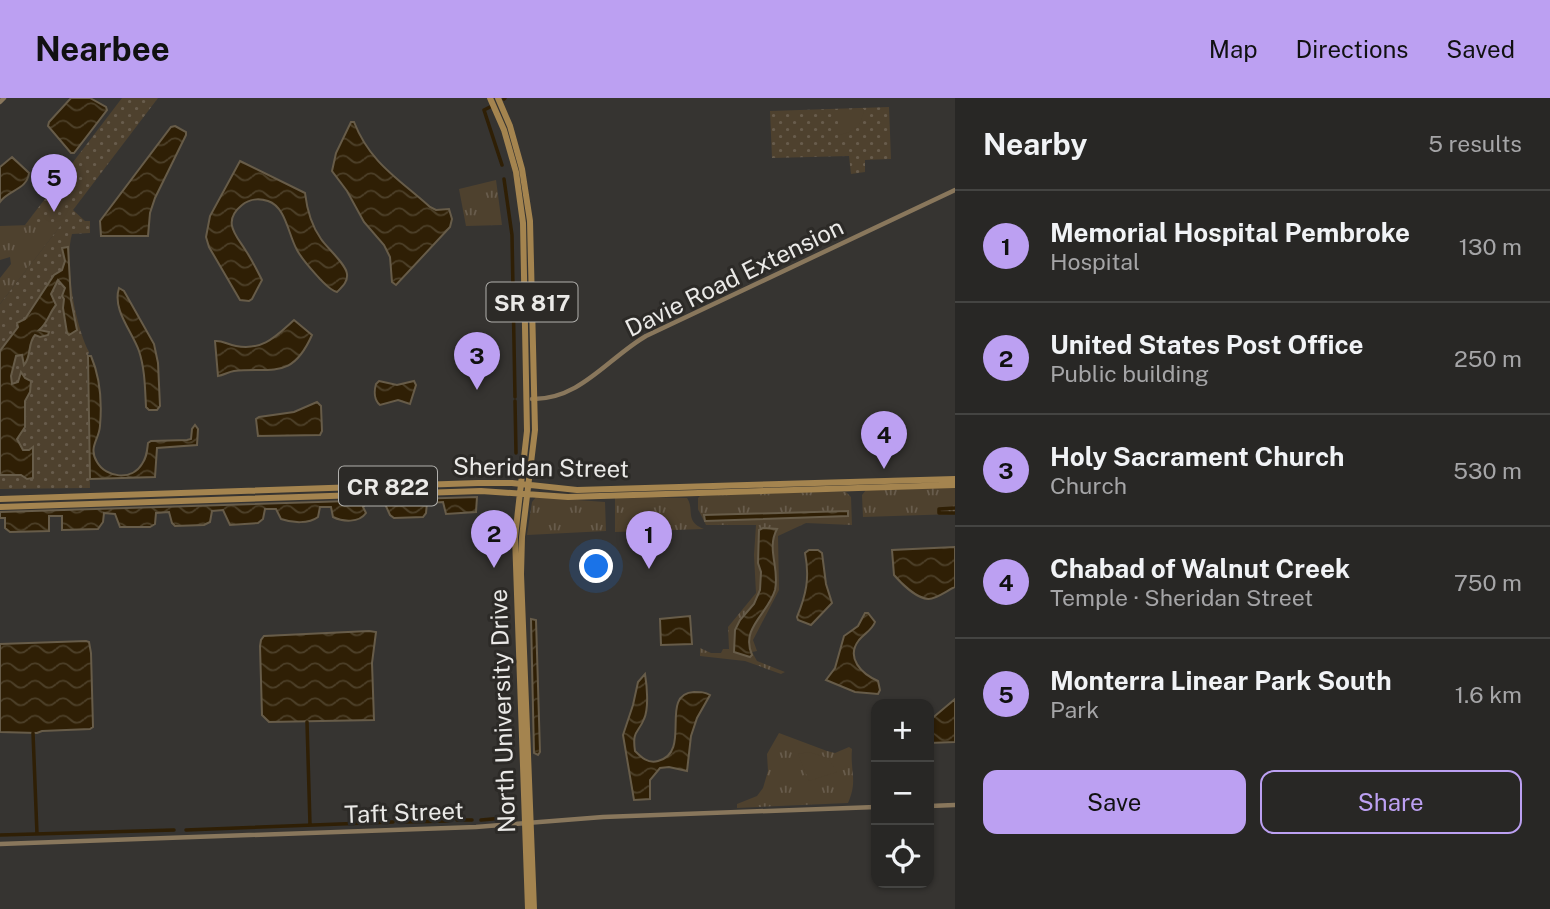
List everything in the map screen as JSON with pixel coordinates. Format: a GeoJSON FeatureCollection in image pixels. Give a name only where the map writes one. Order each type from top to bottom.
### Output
{"type":"FeatureCollection","features":[{"type":"Feature","properties":{"kind":"main road","name":"North University Drive"},"geometry":{"type":"LineString","coordinates":[[490,98],[504,130],[520,189],[535,437],[515,537],[534,909]]}},
{"type":"Feature","properties":{"kind":"main road","name":"North University Drive"},"geometry":{"type":"LineString","coordinates":[[498,98],[512,134],[528,204],[533,316],[531,399]]}},
{"type":"Feature","properties":{"kind":"main road"},"geometry":{"type":"LineString","coordinates":[[525,272],[533,316]]}},
{"type":"Feature","properties":{"kind":"main road","name":"Sheridan Street"},"geometry":{"type":"LineString","coordinates":[[0,499],[478,483],[577,490],[955,478]]}},
{"type":"Feature","properties":{"kind":"main road","name":"Sheridan Street"},"geometry":{"type":"LineString","coordinates":[[0,507],[481,491],[568,497],[955,485]]}},
{"type":"Feature","properties":{"kind":"main road","name":"North University Drive"},"geometry":{"type":"LineString","coordinates":[[528,823],[528,909]]}},
{"type":"Feature","properties":{"kind":"street"},"geometry":{"type":"LineString","coordinates":[[0,102],[4,98]]}},
{"type":"Feature","properties":{"kind":"street","name":"Davie Road Extension"},"geometry":{"type":"LineString","coordinates":[[531,399],[556,397],[580,387],[616,355],[646,336],[955,190]]}},
{"type":"Feature","properties":{"kind":"street"},"geometry":{"type":"LineString","coordinates":[[934,806],[955,805]]}},
{"type":"Feature","properties":{"kind":"street","name":"Taft Street"},"geometry":{"type":"LineString","coordinates":[[0,843],[477,827],[613,817],[871,807]]}},
{"type":"Feature","properties":{"kind":"green space"},"geometry":{"type":"Polygon","coordinates":[[[122,98],[158,98],[73,210],[85,221],[90,221],[90,233],[72,234],[70,246],[72,293],[79,326],[89,352],[90,488],[0,489],[0,304],[61,225],[25,225],[122,98]]]}},
{"type":"Feature","properties":{"kind":"green space"},"geometry":{"type":"Polygon","coordinates":[[[889,107],[891,159],[865,160],[865,172],[851,174],[849,156],[772,158],[770,111],[889,107]]]}},
{"type":"Feature","properties":{"kind":"green space"},"geometry":{"type":"Polygon","coordinates":[[[864,109],[856,127],[838,135],[838,110],[864,109]]]}},
{"type":"Feature","properties":{"kind":"green space"},"geometry":{"type":"Polygon","coordinates":[[[496,180],[502,225],[466,226],[459,189],[496,180]]]}},
{"type":"Feature","properties":{"kind":"green space"},"geometry":{"type":"Polygon","coordinates":[[[62,224],[0,304],[0,278],[11,264],[10,257],[0,260],[0,226],[62,224]]]}},
{"type":"Feature","properties":{"kind":"green space"},"geometry":{"type":"Polygon","coordinates":[[[955,487],[955,514],[863,517],[862,495],[866,490],[955,487]]]}},
{"type":"Feature","properties":{"kind":"green space"},"geometry":{"type":"Polygon","coordinates":[[[846,492],[851,497],[852,525],[806,523],[778,536],[779,590],[753,640],[757,651],[752,652],[757,661],[785,672],[781,674],[745,661],[700,656],[700,648],[711,653],[721,653],[723,649],[729,649],[728,627],[756,593],[756,525],[706,525],[698,509],[698,498],[846,492]]]}},
{"type":"Feature","properties":{"kind":"green space"},"geometry":{"type":"Polygon","coordinates":[[[536,497],[605,502],[606,531],[527,535],[532,502],[536,497]]]}},
{"type":"Feature","properties":{"kind":"green space"},"geometry":{"type":"Polygon","coordinates":[[[615,498],[687,498],[692,519],[704,529],[615,532],[615,498]]]}},
{"type":"Feature","properties":{"kind":"green space"},"geometry":{"type":"Polygon","coordinates":[[[779,733],[835,753],[849,747],[852,749],[853,782],[848,803],[737,808],[737,804],[757,796],[763,788],[768,771],[767,754],[779,733]]]}},
{"type":"Feature","properties":{"kind":"green space"},"geometry":{"type":"Polygon","coordinates":[[[809,752],[828,758],[837,772],[809,781],[798,754],[809,752]]]}},
{"type":"Feature","properties":{"kind":"water"},"geometry":{"type":"Polygon","coordinates":[[[71,98],[90,98],[107,110],[74,153],[71,153],[48,126],[71,98]]]}},
{"type":"Feature","properties":{"kind":"water"},"geometry":{"type":"Polygon","coordinates":[[[351,122],[354,122],[368,149],[386,169],[430,207],[436,210],[449,209],[452,219],[450,227],[396,285],[392,282],[390,257],[384,245],[364,222],[332,171],[336,153],[351,122]]]}},
{"type":"Feature","properties":{"kind":"water"},"geometry":{"type":"Polygon","coordinates":[[[175,126],[186,132],[186,135],[155,198],[150,213],[148,236],[101,236],[100,221],[171,127],[175,126]]]}},
{"type":"Feature","properties":{"kind":"water"},"geometry":{"type":"Polygon","coordinates":[[[12,157],[29,173],[28,179],[0,202],[0,167],[12,157]]]}},
{"type":"Feature","properties":{"kind":"water"},"geometry":{"type":"Polygon","coordinates":[[[240,161],[305,193],[315,228],[346,270],[347,279],[337,292],[326,285],[302,258],[279,209],[268,201],[254,200],[245,203],[232,217],[235,234],[262,280],[252,299],[240,300],[209,247],[206,237],[210,216],[240,161]]]}},
{"type":"Feature","properties":{"kind":"water"},"geometry":{"type":"Polygon","coordinates":[[[68,247],[71,300],[77,330],[69,335],[67,333],[62,296],[65,288],[58,280],[51,294],[56,305],[39,330],[49,332],[48,335],[35,335],[24,365],[22,355],[16,356],[11,376],[12,384],[18,382],[21,372],[31,381],[30,392],[25,401],[25,427],[17,439],[23,450],[33,447],[33,478],[0,475],[0,351],[18,327],[17,323],[25,319],[54,275],[62,270],[65,261],[62,248],[68,247]]]}},
{"type":"Feature","properties":{"kind":"water"},"geometry":{"type":"Polygon","coordinates":[[[119,288],[124,291],[154,344],[158,363],[160,406],[157,410],[149,410],[146,407],[141,358],[120,312],[119,288]]]}},
{"type":"Feature","properties":{"kind":"water"},"geometry":{"type":"Polygon","coordinates":[[[294,320],[312,335],[305,349],[289,365],[271,370],[234,371],[218,376],[215,341],[236,346],[254,346],[268,341],[294,320]]]}},
{"type":"Feature","properties":{"kind":"water"},"geometry":{"type":"Polygon","coordinates":[[[88,356],[91,356],[94,364],[100,390],[100,426],[94,452],[101,467],[113,474],[132,473],[144,461],[148,443],[191,439],[195,425],[198,429],[197,445],[157,448],[155,477],[90,479],[88,356]]]}},
{"type":"Feature","properties":{"kind":"water"},"geometry":{"type":"Polygon","coordinates":[[[379,381],[397,385],[414,381],[416,385],[410,404],[398,400],[380,405],[375,392],[379,381]]]}},
{"type":"Feature","properties":{"kind":"water"},"geometry":{"type":"Polygon","coordinates":[[[317,402],[321,406],[320,435],[258,436],[256,419],[259,417],[294,412],[317,402]]]}},
{"type":"Feature","properties":{"kind":"water"},"geometry":{"type":"Polygon","coordinates":[[[477,497],[476,512],[446,514],[443,502],[427,503],[423,517],[394,518],[385,504],[366,504],[363,507],[366,513],[351,521],[333,517],[331,507],[320,507],[318,517],[305,522],[281,519],[276,509],[265,509],[263,519],[258,523],[230,525],[223,510],[212,511],[210,522],[204,525],[175,526],[169,512],[156,513],[155,524],[150,527],[120,527],[115,514],[104,513],[103,522],[98,529],[62,530],[62,516],[49,516],[49,531],[10,532],[5,528],[5,518],[0,518],[0,512],[477,497]]]}},
{"type":"Feature","properties":{"kind":"water"},"geometry":{"type":"Polygon","coordinates":[[[848,511],[848,516],[705,521],[704,515],[848,511]]]}},
{"type":"Feature","properties":{"kind":"water"},"geometry":{"type":"Polygon","coordinates":[[[777,529],[773,544],[776,582],[772,599],[752,629],[750,657],[734,652],[735,630],[754,604],[760,590],[759,530],[777,529]]]}},
{"type":"Feature","properties":{"kind":"water"},"geometry":{"type":"Polygon","coordinates":[[[955,547],[955,587],[938,596],[928,599],[919,596],[894,575],[892,550],[955,547]]]}},
{"type":"Feature","properties":{"kind":"water"},"geometry":{"type":"Polygon","coordinates":[[[809,550],[822,553],[826,584],[832,603],[811,625],[798,620],[797,617],[806,586],[805,553],[809,550]]]}},
{"type":"Feature","properties":{"kind":"water"},"geometry":{"type":"Polygon","coordinates":[[[865,613],[875,622],[859,640],[854,653],[861,670],[878,681],[878,694],[855,692],[826,680],[835,668],[844,636],[858,626],[865,613]]]}},
{"type":"Feature","properties":{"kind":"water"},"geometry":{"type":"Polygon","coordinates":[[[690,616],[692,644],[661,645],[660,619],[690,616]]]}},
{"type":"Feature","properties":{"kind":"water"},"geometry":{"type":"Polygon","coordinates":[[[531,619],[536,620],[538,755],[534,753],[531,619]]]}},
{"type":"Feature","properties":{"kind":"water"},"geometry":{"type":"Polygon","coordinates":[[[376,632],[372,663],[374,720],[269,722],[262,715],[260,646],[264,636],[376,632]]]}},
{"type":"Feature","properties":{"kind":"water"},"geometry":{"type":"Polygon","coordinates":[[[89,642],[91,653],[93,727],[37,733],[0,732],[0,644],[89,642]]]}},
{"type":"Feature","properties":{"kind":"water"},"geometry":{"type":"Polygon","coordinates":[[[645,674],[647,709],[634,744],[635,751],[648,761],[658,761],[668,756],[673,747],[678,702],[684,695],[703,692],[710,695],[697,718],[691,736],[687,771],[660,768],[650,780],[650,799],[634,800],[623,735],[638,682],[645,674]]]}},
{"type":"Feature","properties":{"kind":"water"},"geometry":{"type":"Polygon","coordinates":[[[955,699],[955,742],[934,743],[934,717],[955,699]]]}},
{"type":"Feature","properties":{"kind":"waterway"},"geometry":{"type":"LineString","coordinates":[[490,107],[484,110],[502,165]]}},
{"type":"Feature","properties":{"kind":"waterway"},"geometry":{"type":"LineString","coordinates":[[504,179],[512,235],[515,397]]}},
{"type":"Feature","properties":{"kind":"waterway"},"geometry":{"type":"LineString","coordinates":[[515,401],[516,453]]}},
{"type":"Feature","properties":{"kind":"waterway"},"geometry":{"type":"LineString","coordinates":[[939,509],[955,508]]}},
{"type":"Feature","properties":{"kind":"waterway"},"geometry":{"type":"LineString","coordinates":[[939,509],[939,513],[955,513]]}},
{"type":"Feature","properties":{"kind":"waterway"},"geometry":{"type":"LineString","coordinates":[[307,722],[310,825]]}},
{"type":"Feature","properties":{"kind":"waterway"},"geometry":{"type":"LineString","coordinates":[[33,733],[37,834]]}},
{"type":"Feature","properties":{"kind":"waterway"},"geometry":{"type":"LineString","coordinates":[[481,820],[503,818]]}},
{"type":"Feature","properties":{"kind":"waterway"},"geometry":{"type":"LineString","coordinates":[[457,820],[472,820]]}},
{"type":"Feature","properties":{"kind":"waterway"},"geometry":{"type":"LineString","coordinates":[[404,822],[448,821]]}},
{"type":"Feature","properties":{"kind":"waterway"},"geometry":{"type":"LineString","coordinates":[[186,830],[393,822]]}},
{"type":"Feature","properties":{"kind":"waterway"},"geometry":{"type":"LineString","coordinates":[[0,835],[174,830]]}},
{"type":"Feature","properties":{"kind":"place","name":"Monterra Linear Park South"},"geometry":{"type":"Point","coordinates":[54,212]}},
{"type":"Feature","properties":{"kind":"place","name":"Holy Sacrament Church"},"geometry":{"type":"Point","coordinates":[477,390]}},
{"type":"Feature","properties":{"kind":"place","name":"Chabad of Walnut Creek"},"geometry":{"type":"Point","coordinates":[884,469]}},
{"type":"Feature","properties":{"kind":"place","name":"United States Post Office"},"geometry":{"type":"Point","coordinates":[494,568]}},
{"type":"Feature","properties":{"kind":"place","name":"Memorial Hospital Pembroke"},"geometry":{"type":"Point","coordinates":[649,569]}}]}
